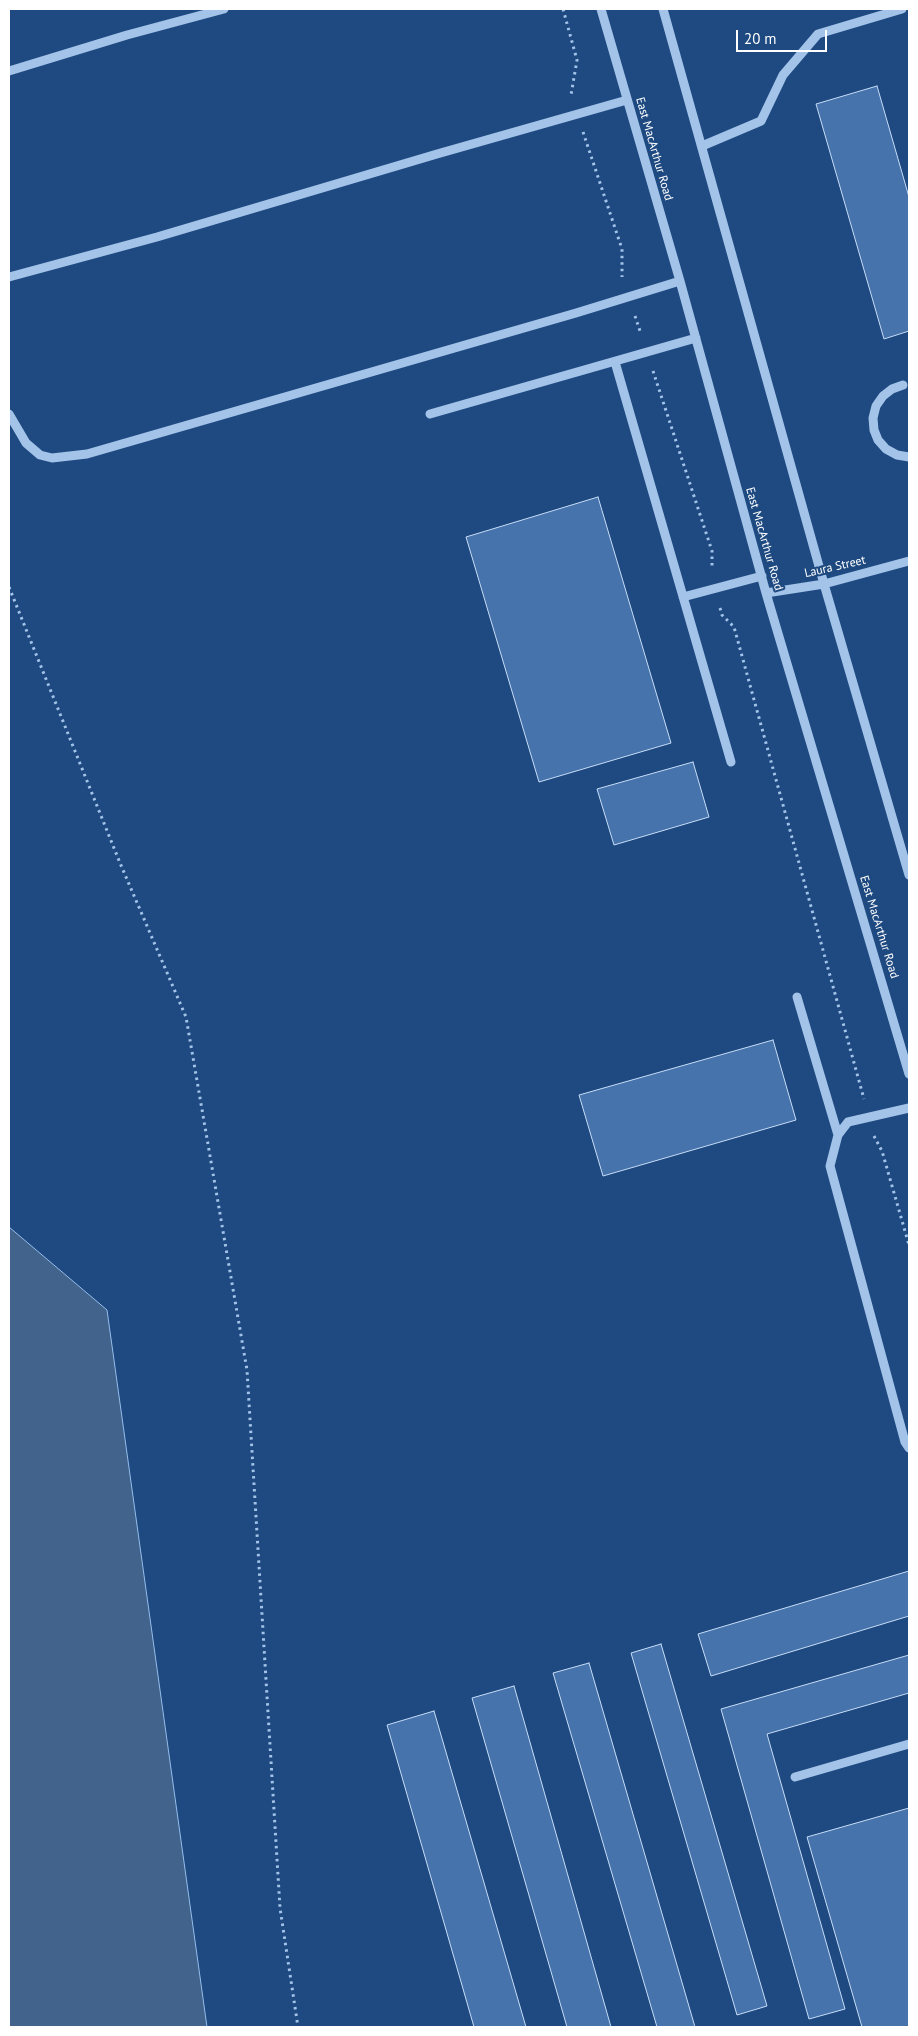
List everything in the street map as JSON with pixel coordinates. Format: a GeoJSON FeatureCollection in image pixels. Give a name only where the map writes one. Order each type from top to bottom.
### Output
{"type":"FeatureCollection","features":[{"type":"Feature","properties":{"kind":"street"},"geometry":{"type":"LineString","coordinates":[[9,71],[126,35],[224,9]]}},
{"type":"Feature","properties":{"kind":"street","name":"East MacArthur Road"},"geometry":{"type":"LineString","coordinates":[[601,9],[680,281],[766,593],[909,1074]]}},
{"type":"Feature","properties":{"kind":"street"},"geometry":{"type":"LineString","coordinates":[[663,9],[824,584],[909,875]]}},
{"type":"Feature","properties":{"kind":"street"},"geometry":{"type":"LineString","coordinates":[[702,146],[761,121],[783,75],[818,34],[902,9]]}},
{"type":"Feature","properties":{"kind":"street"},"geometry":{"type":"LineString","coordinates":[[9,276],[193,227],[437,154],[627,100]]}},
{"type":"Feature","properties":{"kind":"street"},"geometry":{"type":"LineString","coordinates":[[9,414],[26,443],[40,455],[52,458],[87,454],[680,281]]}},
{"type":"Feature","properties":{"kind":"street"},"geometry":{"type":"LineString","coordinates":[[430,414],[696,338]]}},
{"type":"Feature","properties":{"kind":"street"},"geometry":{"type":"LineString","coordinates":[[615,362],[731,762]]}},
{"type":"Feature","properties":{"kind":"street"},"geometry":{"type":"LineString","coordinates":[[903,385],[892,389],[879,401],[873,418],[874,430],[878,440],[886,449],[897,455],[909,457]]}},
{"type":"Feature","properties":{"kind":"street","name":"Laura Street"},"geometry":{"type":"LineString","coordinates":[[766,593],[824,584],[909,561]]}},
{"type":"Feature","properties":{"kind":"street"},"geometry":{"type":"LineString","coordinates":[[683,597],[762,576]]}},
{"type":"Feature","properties":{"kind":"street"},"geometry":{"type":"LineString","coordinates":[[797,997],[838,1135]]}},
{"type":"Feature","properties":{"kind":"street"},"geometry":{"type":"LineString","coordinates":[[909,1108],[848,1122],[838,1135],[830,1166],[905,1442],[909,1448]]}},
{"type":"Feature","properties":{"kind":"street"},"geometry":{"type":"LineString","coordinates":[[795,1777],[909,1744]]}},
{"type":"Feature","properties":{"kind":"path"},"geometry":{"type":"LineString","coordinates":[[563,9],[577,60],[570,93],[622,249],[622,278],[712,551],[712,575],[722,616],[734,626],[872,1132],[882,1151],[909,1244]]}},
{"type":"Feature","properties":{"kind":"path"},"geometry":{"type":"LineString","coordinates":[[9,587],[124,872],[186,1018],[247,1370],[280,1908],[298,2027]]}},
{"type":"Feature","properties":{"kind":"water"},"geometry":{"type":"Polygon","coordinates":[[[9,1227],[107,1310],[207,2027],[9,2027],[9,1227]]]}},
{"type":"Feature","properties":{"kind":"building"},"geometry":{"type":"Polygon","coordinates":[[[877,86],[909,197],[909,331],[884,339],[816,104],[877,86]]]}},
{"type":"Feature","properties":{"kind":"building"},"geometry":{"type":"Polygon","coordinates":[[[598,497],[671,743],[539,782],[466,537],[598,497]]]}},
{"type":"Feature","properties":{"kind":"building"},"geometry":{"type":"Polygon","coordinates":[[[693,762],[709,817],[614,845],[597,789],[693,762]]]}},
{"type":"Feature","properties":{"kind":"building"},"geometry":{"type":"Polygon","coordinates":[[[773,1040],[796,1120],[603,1176],[579,1095],[773,1040]]]}},
{"type":"Feature","properties":{"kind":"building"},"geometry":{"type":"Polygon","coordinates":[[[909,1571],[909,1616],[711,1676],[698,1634],[909,1571]]]}},
{"type":"Feature","properties":{"kind":"building"},"geometry":{"type":"Polygon","coordinates":[[[661,1644],[767,2006],[737,2015],[631,1653],[661,1644]]]}},
{"type":"Feature","properties":{"kind":"building"},"geometry":{"type":"Polygon","coordinates":[[[909,1655],[909,1693],[767,1734],[845,2009],[809,2019],[721,1709],[909,1655]]]}},
{"type":"Feature","properties":{"kind":"building"},"geometry":{"type":"Polygon","coordinates":[[[589,1663],[695,2027],[657,2027],[553,1673],[589,1663]]]}},
{"type":"Feature","properties":{"kind":"building"},"geometry":{"type":"Polygon","coordinates":[[[514,1686],[611,2027],[567,2027],[472,1698],[514,1686]]]}},
{"type":"Feature","properties":{"kind":"building"},"geometry":{"type":"Polygon","coordinates":[[[434,1711],[526,2027],[474,2027],[387,1725],[434,1711]]]}},
{"type":"Feature","properties":{"kind":"building"},"geometry":{"type":"Polygon","coordinates":[[[909,1808],[909,2027],[862,2027],[807,1837],[909,1808]]]}}]}
